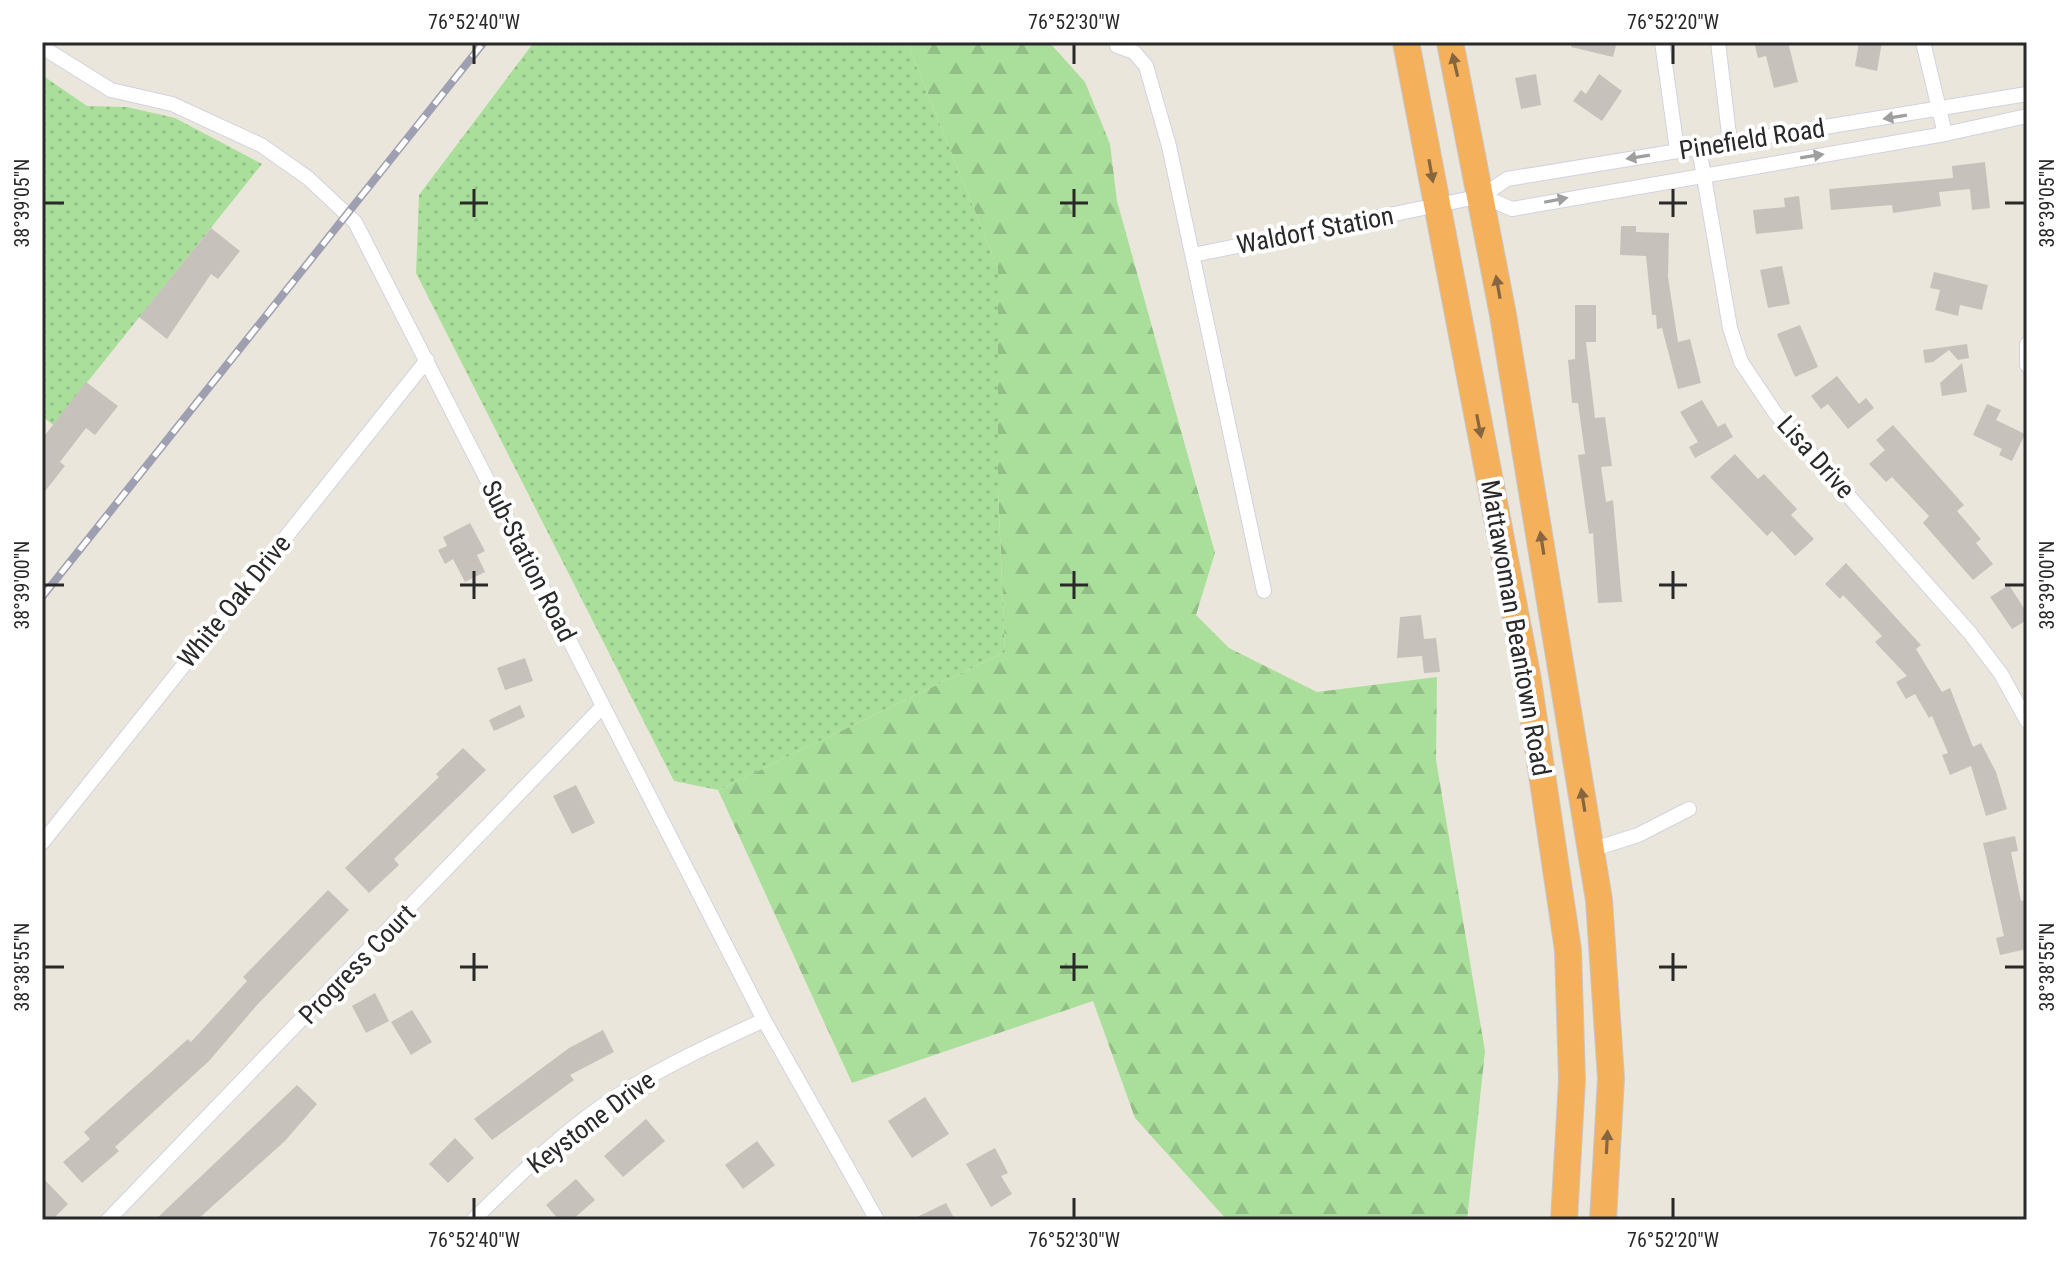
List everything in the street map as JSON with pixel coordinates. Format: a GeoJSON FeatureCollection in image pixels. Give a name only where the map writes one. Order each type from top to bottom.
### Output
{"type":"FeatureCollection","features":[{"type":"Feature","properties":{"kind":"highway","name":"Mattawoman Beantown Road"},"geometry":{"type":"LineString","coordinates":[[1406,42],[1528,680],[1551,822],[1568,950],[1572,1080],[1564,1220]]}},
{"type":"Feature","properties":{"kind":"highway","name":"Mattawoman Beantown Road"},"geometry":{"type":"LineString","coordinates":[[1450,42],[1482,196],[1599,900],[1610,1065],[1603,1220]]}},
{"type":"Feature","properties":{"kind":"highway"},"geometry":{"type":"LineString","coordinates":[[1551,822],[1568,845],[1587,1047],[1600,1062],[1610,1065]]}},
{"type":"Feature","properties":{"kind":"street"},"geometry":{"type":"LineString","coordinates":[[1662,42],[1677,150]]}},
{"type":"Feature","properties":{"kind":"street"},"geometry":{"type":"LineString","coordinates":[[1718,42],[1730,143]]}},
{"type":"Feature","properties":{"kind":"street"},"geometry":{"type":"LineString","coordinates":[[1923,42],[1945,134]]}},
{"type":"Feature","properties":{"kind":"street"},"geometry":{"type":"LineString","coordinates":[[1117,46],[1134,52],[1146,66],[1169,146],[1264,591]]}},
{"type":"Feature","properties":{"kind":"street","name":"Sub-Station Road"},"geometry":{"type":"LineString","coordinates":[[42,47],[111,90],[172,104],[208,117],[261,145],[308,178],[348,213],[361,231],[764,1020],[877,1220]]}},
{"type":"Feature","properties":{"kind":"street","name":"Pinefield Road"},"geometry":{"type":"LineString","coordinates":[[1438,205],[1482,196],[1507,179],[1938,111],[2027,94]]}},
{"type":"Feature","properties":{"kind":"street","name":"Pinefield Road"},"geometry":{"type":"LineString","coordinates":[[1482,196],[1512,209],[1704,173],[1945,134],[2027,116]]}},
{"type":"Feature","properties":{"kind":"street","name":"Lisa Drive"},"geometry":{"type":"LineString","coordinates":[[1699,148],[1730,328],[1741,362],[1776,414],[1970,633],[2001,674],[2027,721]]}},
{"type":"Feature","properties":{"kind":"street","name":"Waldorf Station"},"geometry":{"type":"LineString","coordinates":[[1193,255],[1438,205]]}},
{"type":"Feature","properties":{"kind":"street"},"geometry":{"type":"LineString","coordinates":[[2027,344],[2027,365]]}},
{"type":"Feature","properties":{"kind":"street","name":"White Oak Drive"},"geometry":{"type":"LineString","coordinates":[[42,843],[427,360]]}},
{"type":"Feature","properties":{"kind":"street","name":"Progress Court"},"geometry":{"type":"LineString","coordinates":[[108,1220],[603,706]]}},
{"type":"Feature","properties":{"kind":"street"},"geometry":{"type":"LineString","coordinates":[[1591,850],[1638,835],[1689,809]]}},
{"type":"Feature","properties":{"kind":"street","name":"Keystone Drive"},"geometry":{"type":"LineString","coordinates":[[473,1220],[559,1139],[615,1097],[668,1065],[764,1020]]}},
{"type":"Feature","properties":{"kind":"green space"},"geometry":{"type":"Polygon","coordinates":[[[534,42],[907,42],[998,269],[998,488],[1005,652],[718,790],[674,781],[416,273],[419,195],[534,42]]]}},
{"type":"Feature","properties":{"kind":"green space"},"geometry":{"type":"Polygon","coordinates":[[[907,42],[1049,42],[1085,82],[1110,144],[1117,201],[1215,553],[1196,615],[1229,648],[1317,692],[1437,677],[1436,760],[1485,1051],[1467,1220],[1227,1220],[1135,1118],[1093,1001],[852,1083],[718,790],[1005,652],[998,488],[998,269],[907,42]]]}},
{"type":"Feature","properties":{"kind":"green space"},"geometry":{"type":"Polygon","coordinates":[[[42,75],[87,106],[127,107],[175,118],[262,164],[53,425],[42,416],[42,75]]]}},
{"type":"Feature","properties":{"kind":"building"},"geometry":{"type":"Polygon","coordinates":[[[1572,42],[1617,42],[1613,57],[1571,47],[1572,42]]]}},
{"type":"Feature","properties":{"kind":"building"},"geometry":{"type":"Polygon","coordinates":[[[1754,42],[1788,42],[1798,82],[1774,88],[1766,56],[1758,58],[1754,42]]]}},
{"type":"Feature","properties":{"kind":"building"},"geometry":{"type":"Polygon","coordinates":[[[1859,42],[1882,42],[1877,71],[1855,66],[1859,42]]]}},
{"type":"Feature","properties":{"kind":"building"},"geometry":{"type":"Polygon","coordinates":[[[1536,74],[1541,105],[1521,109],[1515,78],[1536,74]]]}},
{"type":"Feature","properties":{"kind":"building"},"geometry":{"type":"Polygon","coordinates":[[[1599,74],[1622,91],[1602,121],[1573,101],[1581,90],[1586,94],[1599,74]]]}},
{"type":"Feature","properties":{"kind":"building"},"geometry":{"type":"Polygon","coordinates":[[[1985,162],[1990,208],[1972,210],[1970,189],[1939,192],[1941,206],[1893,213],[1892,205],[1831,210],[1829,189],[1953,178],[1952,166],[1985,162]]]}},
{"type":"Feature","properties":{"kind":"building"},"geometry":{"type":"Polygon","coordinates":[[[1799,196],[1803,229],[1756,234],[1753,210],[1785,207],[1784,198],[1799,196]]]}},
{"type":"Feature","properties":{"kind":"building"},"geometry":{"type":"Polygon","coordinates":[[[1621,226],[1636,226],[1636,232],[1669,233],[1668,277],[1678,342],[1690,339],[1701,383],[1678,389],[1662,328],[1657,329],[1656,315],[1652,315],[1646,256],[1620,255],[1621,226]]]}},
{"type":"Feature","properties":{"kind":"building"},"geometry":{"type":"Polygon","coordinates":[[[211,228],[240,251],[218,279],[211,274],[167,339],[139,317],[211,228]]]}},
{"type":"Feature","properties":{"kind":"building"},"geometry":{"type":"Polygon","coordinates":[[[1782,266],[1790,304],[1768,308],[1760,270],[1782,266]]]}},
{"type":"Feature","properties":{"kind":"building"},"geometry":{"type":"Polygon","coordinates":[[[1934,272],[1988,285],[1982,310],[1960,305],[1958,316],[1935,310],[1940,290],[1930,288],[1934,272]]]}},
{"type":"Feature","properties":{"kind":"building"},"geometry":{"type":"Polygon","coordinates":[[[1575,305],[1596,305],[1596,342],[1586,342],[1595,418],[1605,417],[1612,466],[1601,467],[1606,502],[1613,500],[1622,602],[1598,603],[1593,533],[1589,534],[1578,455],[1585,454],[1578,403],[1572,403],[1568,360],[1575,359],[1575,305]]]}},
{"type":"Feature","properties":{"kind":"building"},"geometry":{"type":"Polygon","coordinates":[[[1800,325],[1818,367],[1795,377],[1777,334],[1800,325]]]}},
{"type":"Feature","properties":{"kind":"building"},"geometry":{"type":"Polygon","coordinates":[[[1967,344],[1969,358],[1958,360],[1949,350],[1933,362],[1925,363],[1923,350],[1967,344]]]}},
{"type":"Feature","properties":{"kind":"building"},"geometry":{"type":"Polygon","coordinates":[[[1962,363],[1967,392],[1942,396],[1940,383],[1962,363]]]}},
{"type":"Feature","properties":{"kind":"building"},"geometry":{"type":"Polygon","coordinates":[[[1837,376],[1859,404],[1866,398],[1874,408],[1848,429],[1828,404],[1821,409],[1811,396],[1837,376]]]}},
{"type":"Feature","properties":{"kind":"building"},"geometry":{"type":"Polygon","coordinates":[[[86,382],[118,406],[95,435],[86,428],[60,462],[65,466],[42,495],[42,439],[86,382]]]}},
{"type":"Feature","properties":{"kind":"building"},"geometry":{"type":"Polygon","coordinates":[[[1702,400],[1718,427],[1725,423],[1733,437],[1695,458],[1689,447],[1698,442],[1680,412],[1702,400]]]}},
{"type":"Feature","properties":{"kind":"building"},"geometry":{"type":"Polygon","coordinates":[[[1987,404],[2001,410],[1996,420],[2025,434],[2012,461],[1999,455],[2002,449],[1973,435],[1987,404]]]}},
{"type":"Feature","properties":{"kind":"building"},"geometry":{"type":"Polygon","coordinates":[[[1893,425],[1964,505],[1957,511],[1981,539],[1976,543],[1993,564],[1973,580],[1923,523],[1929,516],[1892,477],[1886,482],[1869,464],[1885,450],[1876,440],[1893,425]]]}},
{"type":"Feature","properties":{"kind":"building"},"geometry":{"type":"Polygon","coordinates":[[[1735,454],[1758,479],[1764,474],[1797,509],[1791,515],[1814,539],[1795,556],[1772,531],[1767,536],[1710,477],[1735,454]]]}},
{"type":"Feature","properties":{"kind":"building"},"geometry":{"type":"Polygon","coordinates":[[[470,523],[485,551],[477,555],[485,572],[465,582],[453,559],[445,564],[438,550],[447,546],[443,537],[470,523]]]}},
{"type":"Feature","properties":{"kind":"building"},"geometry":{"type":"Polygon","coordinates":[[[1846,563],[1921,645],[1916,649],[1942,692],[1950,688],[1973,747],[1981,743],[1996,772],[2007,809],[1986,816],[1971,766],[1950,775],[1942,755],[1948,753],[1932,716],[1929,718],[1915,694],[1906,699],[1896,682],[1907,676],[1875,642],[1882,636],[1843,595],[1840,599],[1825,584],[1846,563]]]}},
{"type":"Feature","properties":{"kind":"building"},"geometry":{"type":"Polygon","coordinates":[[[2009,585],[2027,613],[2027,620],[2012,629],[1990,597],[2009,585]]]}},
{"type":"Feature","properties":{"kind":"building"},"geometry":{"type":"Polygon","coordinates":[[[1421,615],[1424,639],[1436,638],[1440,672],[1424,673],[1422,656],[1397,658],[1400,617],[1421,615]]]}},
{"type":"Feature","properties":{"kind":"building"},"geometry":{"type":"Polygon","coordinates":[[[525,658],[533,681],[505,690],[497,668],[525,658]]]}},
{"type":"Feature","properties":{"kind":"building"},"geometry":{"type":"Polygon","coordinates":[[[520,705],[525,717],[494,731],[489,720],[520,705]]]}},
{"type":"Feature","properties":{"kind":"building"},"geometry":{"type":"Polygon","coordinates":[[[463,748],[486,770],[394,859],[399,865],[369,893],[345,868],[439,777],[436,774],[463,748]]]}},
{"type":"Feature","properties":{"kind":"building"},"geometry":{"type":"Polygon","coordinates":[[[576,785],[595,823],[572,834],[553,796],[576,785]]]}},
{"type":"Feature","properties":{"kind":"building"},"geometry":{"type":"Polygon","coordinates":[[[2015,836],[2018,851],[2011,852],[2021,901],[2027,899],[2027,949],[2000,955],[1996,938],[2004,936],[1983,843],[2015,836]]]}},
{"type":"Feature","properties":{"kind":"building"},"geometry":{"type":"Polygon","coordinates":[[[328,890],[349,910],[257,1005],[209,1061],[115,1147],[119,1151],[82,1183],[63,1162],[90,1139],[84,1132],[188,1039],[191,1042],[247,981],[243,977],[328,890]]]}},
{"type":"Feature","properties":{"kind":"building"},"geometry":{"type":"Polygon","coordinates":[[[375,993],[389,1021],[366,1033],[352,1006],[375,993]]]}},
{"type":"Feature","properties":{"kind":"building"},"geometry":{"type":"Polygon","coordinates":[[[412,1010],[432,1042],[411,1055],[391,1022],[412,1010]]]}},
{"type":"Feature","properties":{"kind":"building"},"geometry":{"type":"Polygon","coordinates":[[[603,1030],[614,1052],[570,1075],[574,1080],[492,1140],[474,1119],[569,1048],[603,1030]]]}},
{"type":"Feature","properties":{"kind":"building"},"geometry":{"type":"Polygon","coordinates":[[[297,1085],[317,1104],[285,1141],[197,1220],[155,1220],[297,1085]]]}},
{"type":"Feature","properties":{"kind":"building"},"geometry":{"type":"Polygon","coordinates":[[[925,1097],[949,1134],[912,1158],[888,1121],[925,1097]]]}},
{"type":"Feature","properties":{"kind":"building"},"geometry":{"type":"Polygon","coordinates":[[[646,1119],[665,1141],[623,1177],[604,1156],[646,1119]]]}},
{"type":"Feature","properties":{"kind":"building"},"geometry":{"type":"Polygon","coordinates":[[[455,1138],[474,1158],[448,1183],[429,1164],[455,1138]]]}},
{"type":"Feature","properties":{"kind":"building"},"geometry":{"type":"Polygon","coordinates":[[[757,1141],[775,1165],[743,1189],[725,1165],[757,1141]]]}},
{"type":"Feature","properties":{"kind":"building"},"geometry":{"type":"Polygon","coordinates":[[[995,1148],[1008,1173],[1001,1176],[1012,1194],[991,1207],[966,1164],[995,1148]]]}},
{"type":"Feature","properties":{"kind":"building"},"geometry":{"type":"Polygon","coordinates":[[[42,1177],[68,1204],[52,1220],[42,1220],[42,1177]]]}},
{"type":"Feature","properties":{"kind":"building"},"geometry":{"type":"Polygon","coordinates":[[[576,1179],[595,1200],[572,1220],[559,1220],[546,1205],[576,1179]]]}},
{"type":"Feature","properties":{"kind":"building"},"geometry":{"type":"Polygon","coordinates":[[[946,1203],[955,1220],[911,1220],[946,1203]]]}},
{"type":"Feature","properties":{"kind":"railway"},"geometry":{"type":"LineString","coordinates":[[42,597],[484,42]]}}]}
